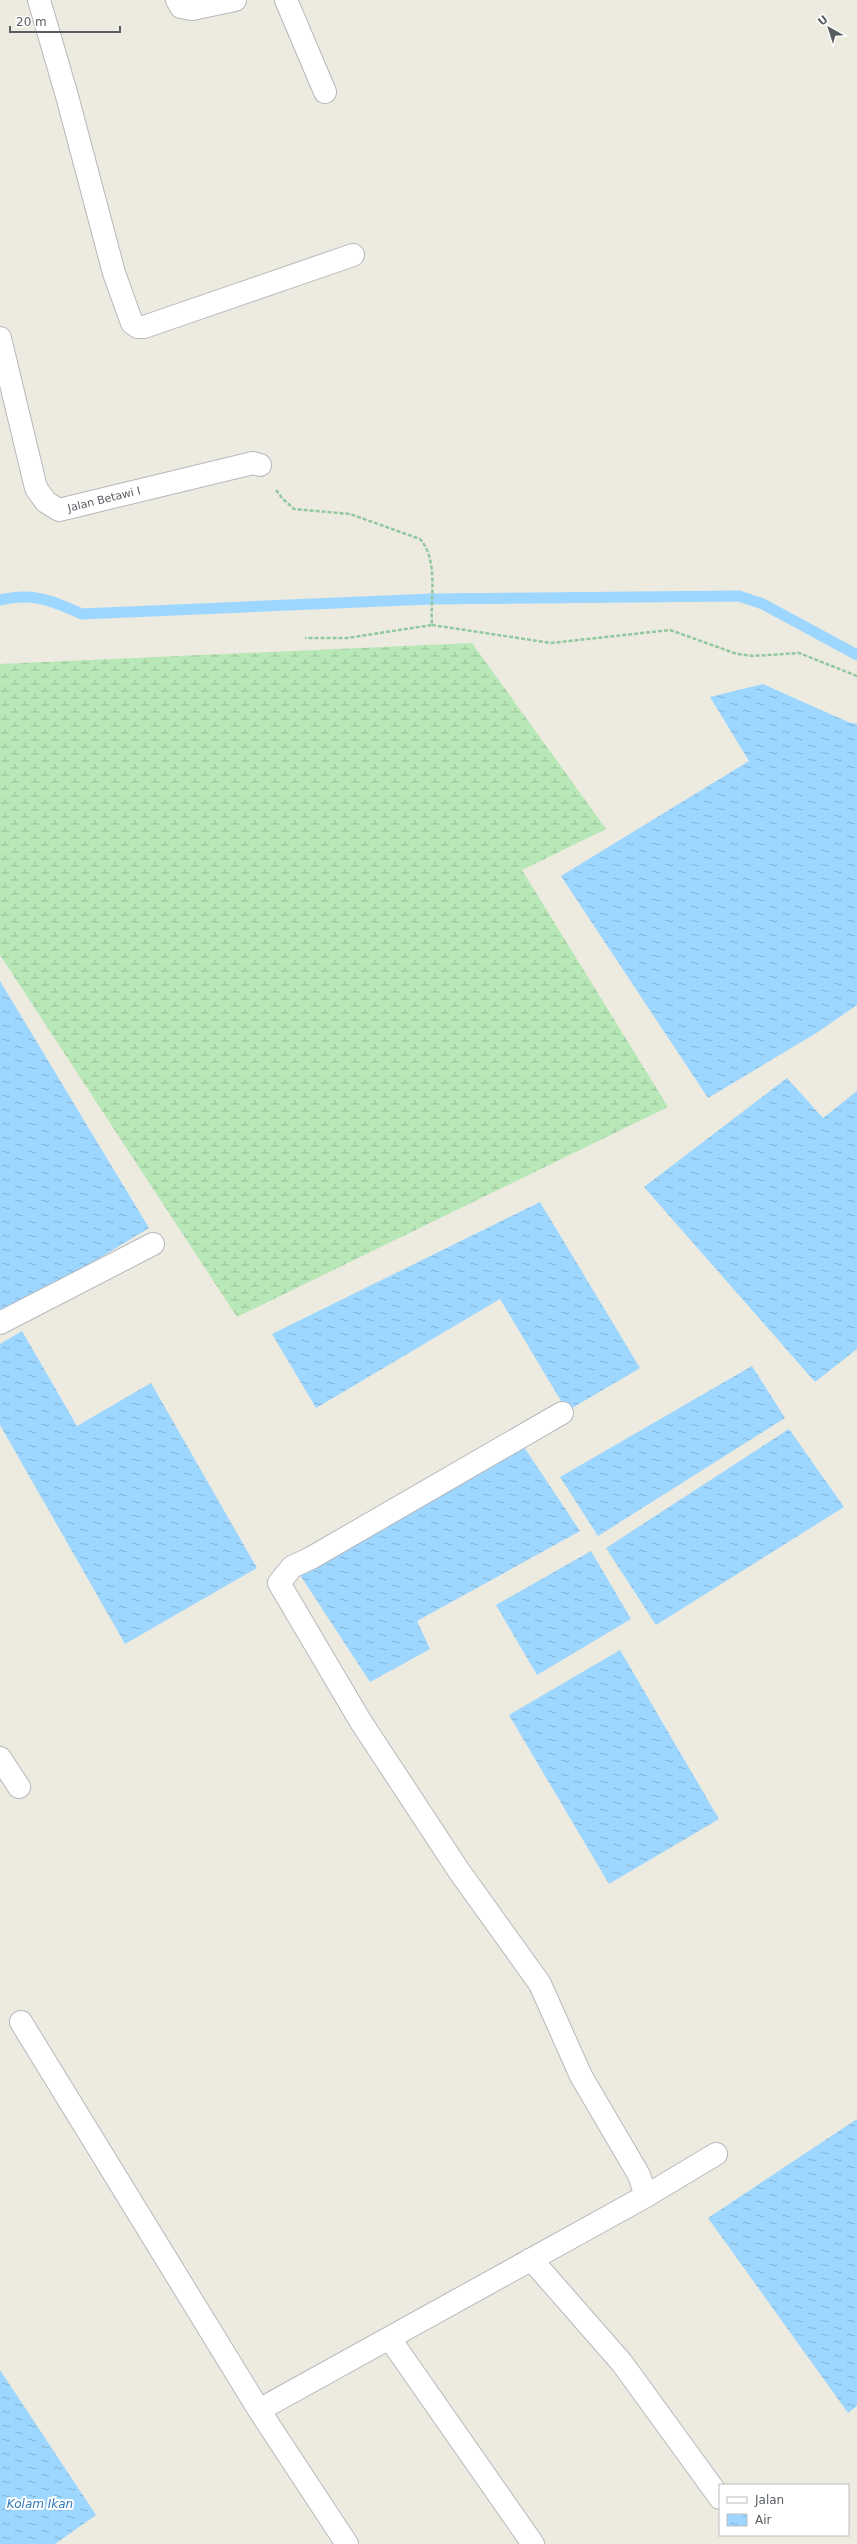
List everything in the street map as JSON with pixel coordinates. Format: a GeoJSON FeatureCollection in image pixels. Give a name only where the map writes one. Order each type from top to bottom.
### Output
{"type":"FeatureCollection","features":[{"type":"Feature","properties":{"kind":"street"},"geometry":{"type":"LineString","coordinates":[[39,0],[68,96],[114,273],[132,323],[138,327],[144,327],[353,255]]}},
{"type":"Feature","properties":{"kind":"street"},"geometry":{"type":"LineString","coordinates":[[177,0],[181,6],[192,9],[235,0]]}},
{"type":"Feature","properties":{"kind":"street"},"geometry":{"type":"LineString","coordinates":[[286,0],[325,92]]}},
{"type":"Feature","properties":{"kind":"street","name":"Jalan Betawi I"},"geometry":{"type":"LineString","coordinates":[[0,338],[36,488],[46,502],[59,510],[253,462],[260,465]]}},
{"type":"Feature","properties":{"kind":"street"},"geometry":{"type":"LineString","coordinates":[[0,1323],[153,1244]]}},
{"type":"Feature","properties":{"kind":"street"},"geometry":{"type":"LineString","coordinates":[[562,1413],[311,1558],[292,1567],[279,1583],[361,1722],[459,1871],[540,1984],[582,2076],[639,2175],[646,2196]]}},
{"type":"Feature","properties":{"kind":"street"},"geometry":{"type":"LineString","coordinates":[[0,1758],[19,1787]]}},
{"type":"Feature","properties":{"kind":"street"},"geometry":{"type":"LineString","coordinates":[[21,2022],[258,2410],[347,2544]]}},
{"type":"Feature","properties":{"kind":"street"},"geometry":{"type":"LineString","coordinates":[[258,2410],[390,2339],[530,2259],[646,2196],[716,2154]]}},
{"type":"Feature","properties":{"kind":"street"},"geometry":{"type":"LineString","coordinates":[[530,2259],[622,2363],[719,2497]]}},
{"type":"Feature","properties":{"kind":"street"},"geometry":{"type":"LineString","coordinates":[[390,2339],[533,2544]]}},
{"type":"Feature","properties":{"kind":"path"},"geometry":{"type":"LineString","coordinates":[[260,465],[282,498],[294,509],[350,514],[420,539],[426,546],[430,560],[432,625]]}},
{"type":"Feature","properties":{"kind":"path"},"geometry":{"type":"LineString","coordinates":[[305,638],[347,638],[432,625],[551,643],[670,630],[736,654],[753,656],[799,653],[857,676]]}},
{"type":"Feature","properties":{"kind":"green space"},"geometry":{"type":"Polygon","coordinates":[[[472,643],[606,829],[522,870],[668,1107],[237,1317],[0,955],[0,664],[472,643]]]}},
{"type":"Feature","properties":{"kind":"water"},"geometry":{"type":"Polygon","coordinates":[[[763,684],[848,722],[857,724],[857,1005],[818,1032],[708,1098],[561,876],[749,761],[710,697],[763,684]]]}},
{"type":"Feature","properties":{"kind":"water"},"geometry":{"type":"Polygon","coordinates":[[[0,981],[149,1228],[0,1318],[0,981]]]}},
{"type":"Feature","properties":{"kind":"water"},"geometry":{"type":"Polygon","coordinates":[[[787,1078],[823,1118],[857,1091],[857,1349],[815,1382],[644,1187],[787,1078]]]}},
{"type":"Feature","properties":{"kind":"water"},"geometry":{"type":"Polygon","coordinates":[[[540,1202],[640,1368],[567,1411],[500,1299],[316,1408],[272,1334],[540,1202]]]}},
{"type":"Feature","properties":{"kind":"water"},"geometry":{"type":"Polygon","coordinates":[[[22,1331],[77,1426],[151,1383],[257,1568],[125,1644],[0,1425],[0,1344],[22,1331]]]}},
{"type":"Feature","properties":{"kind":"water"},"geometry":{"type":"Polygon","coordinates":[[[752,1366],[785,1418],[598,1536],[560,1477],[752,1366]]]}},
{"type":"Feature","properties":{"kind":"water"},"geometry":{"type":"Polygon","coordinates":[[[789,1429],[844,1507],[656,1625],[606,1548],[789,1429]]]}},
{"type":"Feature","properties":{"kind":"water"},"geometry":{"type":"Polygon","coordinates":[[[522,1444],[580,1531],[417,1621],[430,1649],[370,1682],[300,1575],[522,1444]]]}},
{"type":"Feature","properties":{"kind":"water"},"geometry":{"type":"Polygon","coordinates":[[[591,1551],[631,1619],[537,1675],[496,1605],[591,1551]]]}},
{"type":"Feature","properties":{"kind":"water"},"geometry":{"type":"Polygon","coordinates":[[[620,1650],[719,1819],[609,1884],[509,1715],[620,1650]]]}},
{"type":"Feature","properties":{"kind":"water"},"geometry":{"type":"Polygon","coordinates":[[[857,2119],[857,2406],[848,2413],[708,2218],[857,2119]]]}},
{"type":"Feature","properties":{"kind":"water","name":"Kolam Ikan"},"geometry":{"type":"Polygon","coordinates":[[[0,2370],[96,2515],[55,2544],[0,2544],[0,2370]]]}},
{"type":"Feature","properties":{"kind":"waterway"},"geometry":{"type":"LineString","coordinates":[[0,600],[33,597],[62,605],[82,614],[431,599],[739,596],[763,604],[857,655]]}}]}
